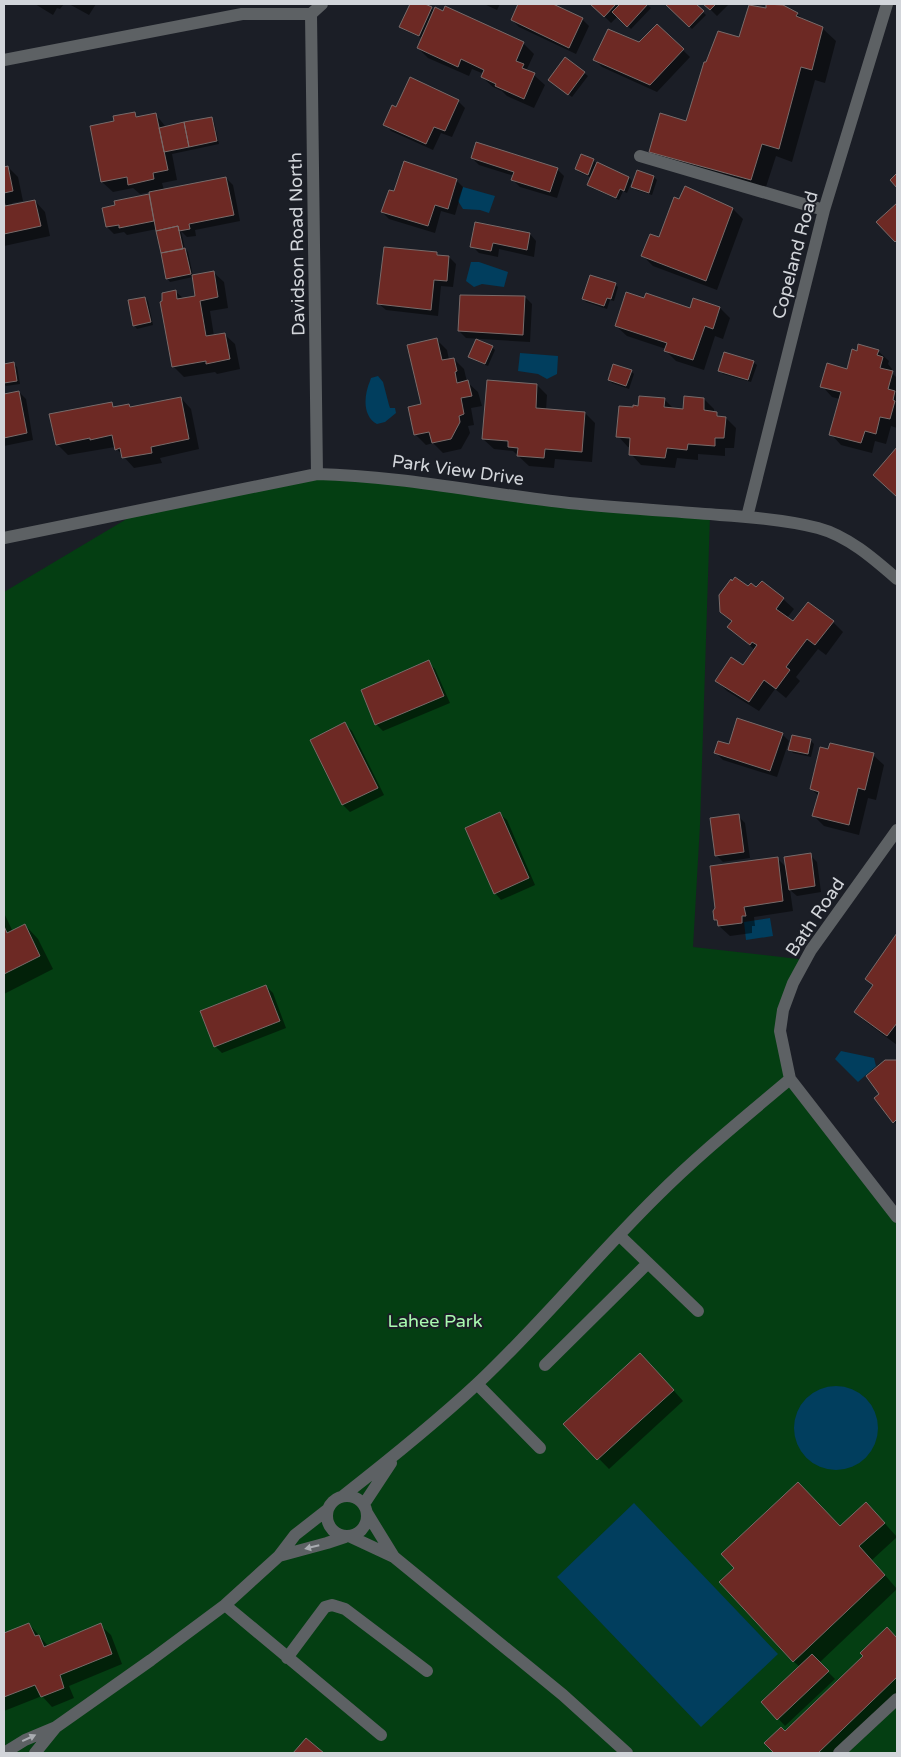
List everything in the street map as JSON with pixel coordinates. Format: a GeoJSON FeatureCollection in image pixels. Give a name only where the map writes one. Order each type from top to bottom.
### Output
{"type":"FeatureCollection","features":[{"type":"Feature","properties":{"kind":"street"},"geometry":{"type":"LineString","coordinates":[[4,60],[242,14],[311,14],[322,4]]}},
{"type":"Feature","properties":{"kind":"street","name":"Copeland Road"},"geometry":{"type":"LineString","coordinates":[[747,517],[824,210],[887,4]]}},
{"type":"Feature","properties":{"kind":"street","name":"Davidson Road North"},"geometry":{"type":"LineString","coordinates":[[311,14],[317,474]]}},
{"type":"Feature","properties":{"kind":"street"},"geometry":{"type":"LineString","coordinates":[[640,156],[824,210]]}},
{"type":"Feature","properties":{"kind":"street","name":"Park View Drive"},"geometry":{"type":"LineString","coordinates":[[4,538],[317,474],[379,477],[569,503],[747,517],[802,524],[836,535],[858,548],[897,579]]}},
{"type":"Feature","properties":{"kind":"street","name":"Bath Road"},"geometry":{"type":"LineString","coordinates":[[790,1079],[780,1031],[783,1010],[793,982],[811,950],[897,830]]}},
{"type":"Feature","properties":{"kind":"street"},"geometry":{"type":"LineString","coordinates":[[343,1496],[398,1453],[477,1384],[536,1326],[656,1196],[719,1138],[790,1079],[897,1217]]}},
{"type":"Feature","properties":{"kind":"street"},"geometry":{"type":"LineString","coordinates":[[620,1236],[698,1312]]}},
{"type":"Feature","properties":{"kind":"street"},"geometry":{"type":"LineString","coordinates":[[545,1365],[648,1263]]}},
{"type":"Feature","properties":{"kind":"street"},"geometry":{"type":"LineString","coordinates":[[477,1384],[540,1448]]}},
{"type":"Feature","properties":{"kind":"street"},"geometry":{"type":"LineString","coordinates":[[279,1556],[354,1535],[362,1530],[366,1522],[365,1508],[398,1453]]}},
{"type":"Feature","properties":{"kind":"street"},"geometry":{"type":"LineString","coordinates":[[394,1557],[357,1498],[348,1495],[339,1497],[331,1502],[327,1510],[326,1519],[329,1528],[336,1534],[347,1536],[394,1557],[563,1695],[627,1753]]}},
{"type":"Feature","properties":{"kind":"street"},"geometry":{"type":"LineString","coordinates":[[4,1753],[25,1740],[56,1727],[151,1660],[224,1605],[279,1556],[295,1535],[327,1510]]}},
{"type":"Feature","properties":{"kind":"street"},"geometry":{"type":"LineString","coordinates":[[224,1605],[381,1735]]}},
{"type":"Feature","properties":{"kind":"street"},"geometry":{"type":"LineString","coordinates":[[287,1658],[325,1607],[332,1605],[345,1609],[428,1671]]}},
{"type":"Feature","properties":{"kind":"street"},"geometry":{"type":"LineString","coordinates":[[839,1753],[897,1699]]}},
{"type":"Feature","properties":{"kind":"street"},"geometry":{"type":"LineString","coordinates":[[36,1753],[56,1727]]}},
{"type":"Feature","properties":{"kind":"green space","name":"Lahee Park"},"geometry":{"type":"Polygon","coordinates":[[[316,475],[710,515],[700,825],[693,947],[807,960],[781,1031],[792,1078],[897,1216],[897,1753],[4,1753],[4,592],[140,511],[316,475]]]}},
{"type":"Feature","properties":{"kind":"water"},"geometry":{"type":"Polygon","coordinates":[[[463,187],[495,196],[489,213],[480,210],[463,209],[458,201],[463,187]]]}},
{"type":"Feature","properties":{"kind":"water"},"geometry":{"type":"Polygon","coordinates":[[[471,262],[479,262],[508,272],[504,287],[482,284],[474,287],[466,281],[471,262]]]}},
{"type":"Feature","properties":{"kind":"water"},"geometry":{"type":"Polygon","coordinates":[[[520,353],[558,356],[557,374],[547,379],[538,374],[518,371],[520,353]]]}},
{"type":"Feature","properties":{"kind":"water"},"geometry":{"type":"Polygon","coordinates":[[[378,376],[383,382],[390,408],[395,408],[396,413],[385,422],[377,424],[369,416],[366,399],[371,378],[378,376]]]}},
{"type":"Feature","properties":{"kind":"water"},"geometry":{"type":"Polygon","coordinates":[[[770,918],[773,936],[746,940],[744,922],[770,918]]]}},
{"type":"Feature","properties":{"kind":"water"},"geometry":{"type":"Polygon","coordinates":[[[841,1051],[874,1058],[876,1066],[858,1082],[835,1059],[841,1051]]]}},
{"type":"Feature","properties":{"kind":"water"},"geometry":{"type":"Polygon","coordinates":[[[836,1386],[859,1393],[871,1405],[878,1428],[871,1451],[859,1463],[836,1470],[813,1463],[801,1451],[794,1428],[801,1405],[813,1393],[836,1386]]]}},
{"type":"Feature","properties":{"kind":"water"},"geometry":{"type":"Polygon","coordinates":[[[634,1503],[778,1654],[701,1727],[557,1577],[634,1503]]]}},
{"type":"Feature","properties":{"kind":"building"},"geometry":{"type":"Polygon","coordinates":[[[410,4],[425,4],[432,7],[419,36],[399,27],[410,4]]]}},
{"type":"Feature","properties":{"kind":"building"},"geometry":{"type":"Polygon","coordinates":[[[518,4],[553,4],[583,18],[569,48],[511,20],[518,4]]]}},
{"type":"Feature","properties":{"kind":"building"},"geometry":{"type":"Polygon","coordinates":[[[590,4],[616,4],[604,17],[590,4]]]}},
{"type":"Feature","properties":{"kind":"building"},"geometry":{"type":"Polygon","coordinates":[[[620,4],[648,4],[627,27],[612,12],[620,4]]]}},
{"type":"Feature","properties":{"kind":"building"},"geometry":{"type":"Polygon","coordinates":[[[665,4],[696,4],[704,11],[689,27],[665,4]]]}},
{"type":"Feature","properties":{"kind":"building"},"geometry":{"type":"Polygon","coordinates":[[[703,4],[716,4],[710,10],[703,4]]]}},
{"type":"Feature","properties":{"kind":"building"},"geometry":{"type":"Polygon","coordinates":[[[766,4],[783,5],[798,13],[796,16],[823,27],[812,70],[801,67],[779,149],[762,144],[751,180],[649,152],[660,113],[686,121],[704,62],[706,62],[718,31],[739,37],[749,5],[766,8],[766,4]]]}},
{"type":"Feature","properties":{"kind":"building"},"geometry":{"type":"Polygon","coordinates":[[[445,6],[524,42],[516,61],[524,64],[522,68],[535,73],[524,99],[495,86],[496,84],[481,77],[484,70],[461,59],[458,67],[417,48],[435,7],[443,11],[445,6]]]}},
{"type":"Feature","properties":{"kind":"building"},"geometry":{"type":"Polygon","coordinates":[[[657,24],[684,49],[650,85],[593,60],[608,29],[639,42],[657,24]]]}},
{"type":"Feature","properties":{"kind":"building"},"geometry":{"type":"Polygon","coordinates":[[[565,57],[585,72],[568,95],[548,80],[565,57]]]}},
{"type":"Feature","properties":{"kind":"building"},"geometry":{"type":"Polygon","coordinates":[[[410,77],[459,100],[445,131],[434,127],[426,144],[383,125],[392,105],[396,107],[410,77]]]}},
{"type":"Feature","properties":{"kind":"building"},"geometry":{"type":"Polygon","coordinates":[[[135,112],[136,117],[156,113],[168,170],[153,173],[154,179],[128,185],[127,177],[101,182],[90,126],[114,121],[113,116],[135,112]]]}},
{"type":"Feature","properties":{"kind":"building"},"geometry":{"type":"Polygon","coordinates":[[[212,117],[217,141],[189,147],[184,122],[212,117]]]}},
{"type":"Feature","properties":{"kind":"building"},"geometry":{"type":"Polygon","coordinates":[[[184,122],[189,147],[164,152],[159,128],[184,122]]]}},
{"type":"Feature","properties":{"kind":"building"},"geometry":{"type":"Polygon","coordinates":[[[476,142],[558,168],[550,192],[511,180],[514,172],[471,158],[476,142]]]}},
{"type":"Feature","properties":{"kind":"building"},"geometry":{"type":"Polygon","coordinates":[[[581,154],[594,159],[588,175],[575,169],[581,154]]]}},
{"type":"Feature","properties":{"kind":"building"},"geometry":{"type":"Polygon","coordinates":[[[404,161],[457,179],[448,209],[435,205],[428,226],[381,212],[389,190],[394,191],[404,161]]]}},
{"type":"Feature","properties":{"kind":"building"},"geometry":{"type":"Polygon","coordinates":[[[597,162],[629,177],[624,191],[620,189],[616,198],[587,185],[597,162]]]}},
{"type":"Feature","properties":{"kind":"building"},"geometry":{"type":"Polygon","coordinates":[[[8,166],[13,191],[4,193],[4,167],[8,166]]]}},
{"type":"Feature","properties":{"kind":"building"},"geometry":{"type":"Polygon","coordinates":[[[637,170],[654,176],[649,193],[631,187],[637,170]]]}},
{"type":"Feature","properties":{"kind":"building"},"geometry":{"type":"Polygon","coordinates":[[[897,173],[897,188],[890,180],[897,173]]]}},
{"type":"Feature","properties":{"kind":"building"},"geometry":{"type":"Polygon","coordinates":[[[226,177],[234,215],[189,224],[190,229],[179,231],[178,226],[156,231],[149,192],[226,177]]]}},
{"type":"Feature","properties":{"kind":"building"},"geometry":{"type":"Polygon","coordinates":[[[685,186],[733,208],[706,281],[641,256],[650,234],[659,237],[674,197],[679,199],[685,186]]]}},
{"type":"Feature","properties":{"kind":"building"},"geometry":{"type":"Polygon","coordinates":[[[149,194],[154,221],[119,228],[119,225],[106,227],[102,208],[115,205],[114,201],[149,194]]]}},
{"type":"Feature","properties":{"kind":"building"},"geometry":{"type":"Polygon","coordinates":[[[4,200],[5,206],[35,200],[41,226],[4,234],[4,200]]]}},
{"type":"Feature","properties":{"kind":"building"},"geometry":{"type":"Polygon","coordinates":[[[897,203],[897,240],[895,242],[876,222],[897,203]]]}},
{"type":"Feature","properties":{"kind":"building"},"geometry":{"type":"Polygon","coordinates":[[[475,222],[530,233],[527,250],[493,243],[491,251],[470,247],[475,222]]]}},
{"type":"Feature","properties":{"kind":"building"},"geometry":{"type":"Polygon","coordinates":[[[178,226],[183,249],[161,253],[156,231],[178,226]]]}},
{"type":"Feature","properties":{"kind":"building"},"geometry":{"type":"Polygon","coordinates":[[[384,247],[437,252],[437,255],[449,256],[447,281],[434,280],[431,310],[377,304],[384,247]]]}},
{"type":"Feature","properties":{"kind":"building"},"geometry":{"type":"Polygon","coordinates":[[[185,248],[191,274],[166,279],[161,253],[185,248]]]}},
{"type":"Feature","properties":{"kind":"building"},"geometry":{"type":"Polygon","coordinates":[[[214,271],[218,297],[200,301],[206,336],[225,333],[230,359],[206,364],[206,361],[172,367],[160,302],[162,301],[162,293],[176,290],[177,299],[195,296],[192,275],[214,271]]]}},
{"type":"Feature","properties":{"kind":"building"},"geometry":{"type":"Polygon","coordinates":[[[590,275],[616,283],[611,299],[607,298],[604,306],[582,299],[590,275]]]}},
{"type":"Feature","properties":{"kind":"building"},"geometry":{"type":"Polygon","coordinates":[[[626,292],[644,298],[646,293],[690,308],[693,298],[720,307],[713,329],[705,326],[693,360],[664,351],[667,343],[615,326],[626,292]]]}},
{"type":"Feature","properties":{"kind":"building"},"geometry":{"type":"Polygon","coordinates":[[[460,295],[525,296],[523,335],[458,331],[460,295]]]}},
{"type":"Feature","properties":{"kind":"building"},"geometry":{"type":"Polygon","coordinates":[[[145,297],[151,322],[133,326],[128,300],[145,297]]]}},
{"type":"Feature","properties":{"kind":"building"},"geometry":{"type":"Polygon","coordinates":[[[437,338],[442,360],[454,358],[457,383],[468,380],[472,396],[461,398],[464,414],[459,416],[460,422],[451,439],[432,443],[429,432],[414,435],[408,407],[421,404],[407,345],[437,338]]]}},
{"type":"Feature","properties":{"kind":"building"},"geometry":{"type":"Polygon","coordinates":[[[476,339],[493,346],[485,364],[468,357],[476,339]]]}},
{"type":"Feature","properties":{"kind":"building"},"geometry":{"type":"Polygon","coordinates":[[[858,344],[879,350],[877,355],[883,357],[880,368],[893,371],[888,389],[895,391],[893,400],[895,401],[890,419],[880,417],[876,434],[865,431],[861,443],[829,435],[841,392],[820,387],[827,363],[847,369],[852,349],[857,351],[858,344]]]}},
{"type":"Feature","properties":{"kind":"building"},"geometry":{"type":"Polygon","coordinates":[[[724,352],[754,361],[748,380],[718,371],[724,352]]]}},
{"type":"Feature","properties":{"kind":"building"},"geometry":{"type":"Polygon","coordinates":[[[14,362],[17,381],[4,383],[4,364],[14,362]]]}},
{"type":"Feature","properties":{"kind":"building"},"geometry":{"type":"Polygon","coordinates":[[[613,364],[632,370],[626,386],[608,380],[613,364]]]}},
{"type":"Feature","properties":{"kind":"building"},"geometry":{"type":"Polygon","coordinates":[[[487,380],[537,384],[536,408],[585,412],[582,452],[545,449],[544,458],[517,456],[518,448],[508,447],[508,441],[482,439],[487,380]]]}},
{"type":"Feature","properties":{"kind":"building"},"geometry":{"type":"Polygon","coordinates":[[[19,391],[27,433],[4,438],[4,394],[19,391]]]}},
{"type":"Feature","properties":{"kind":"building"},"geometry":{"type":"Polygon","coordinates":[[[639,396],[665,398],[664,407],[683,409],[684,396],[704,398],[704,410],[717,412],[717,416],[726,417],[724,438],[715,438],[715,446],[688,444],[687,450],[667,448],[665,458],[629,455],[630,438],[616,437],[619,406],[638,406],[639,396]]]}},
{"type":"Feature","properties":{"kind":"building"},"geometry":{"type":"Polygon","coordinates":[[[181,397],[189,439],[151,447],[152,453],[122,458],[120,448],[115,450],[112,435],[56,445],[49,414],[112,402],[113,407],[129,404],[130,407],[181,397]]]}},
{"type":"Feature","properties":{"kind":"building"},"geometry":{"type":"Polygon","coordinates":[[[897,447],[897,497],[873,475],[897,447]]]}},
{"type":"Feature","properties":{"kind":"building"},"geometry":{"type":"Polygon","coordinates":[[[735,577],[748,586],[751,583],[756,587],[762,581],[784,598],[776,609],[793,621],[808,602],[834,621],[815,645],[807,639],[786,667],[790,670],[776,689],[764,680],[749,702],[715,681],[731,657],[743,665],[757,645],[752,642],[750,645],[727,627],[732,621],[720,612],[719,595],[731,579],[732,581],[735,577]]]}},
{"type":"Feature","properties":{"kind":"building"},"geometry":{"type":"Polygon","coordinates":[[[429,660],[444,696],[375,725],[361,690],[429,660]]]}},
{"type":"Feature","properties":{"kind":"building"},"geometry":{"type":"Polygon","coordinates":[[[737,718],[783,733],[770,771],[714,753],[718,741],[729,744],[737,718]]]}},
{"type":"Feature","properties":{"kind":"building"},"geometry":{"type":"Polygon","coordinates":[[[345,722],[378,788],[342,805],[310,740],[345,722]]]}},
{"type":"Feature","properties":{"kind":"building"},"geometry":{"type":"Polygon","coordinates":[[[792,735],[811,739],[808,754],[788,750],[792,735]]]}},
{"type":"Feature","properties":{"kind":"building"},"geometry":{"type":"Polygon","coordinates":[[[830,743],[874,753],[865,790],[858,788],[849,825],[812,816],[819,792],[810,789],[820,747],[828,749],[830,743]]]}},
{"type":"Feature","properties":{"kind":"building"},"geometry":{"type":"Polygon","coordinates":[[[500,812],[529,878],[494,894],[465,828],[500,812]]]}},
{"type":"Feature","properties":{"kind":"building"},"geometry":{"type":"Polygon","coordinates":[[[739,814],[744,852],[715,856],[710,818],[739,814]]]}},
{"type":"Feature","properties":{"kind":"building"},"geometry":{"type":"Polygon","coordinates":[[[811,853],[815,886],[789,890],[784,857],[811,853]]]}},
{"type":"Feature","properties":{"kind":"building"},"geometry":{"type":"Polygon","coordinates":[[[778,857],[783,901],[744,907],[746,916],[742,916],[742,923],[718,926],[717,920],[714,920],[713,911],[715,908],[710,866],[778,857]]]}},
{"type":"Feature","properties":{"kind":"building"},"geometry":{"type":"Polygon","coordinates":[[[25,924],[40,956],[4,974],[4,926],[7,933],[25,924]]]}},
{"type":"Feature","properties":{"kind":"building"},"geometry":{"type":"Polygon","coordinates":[[[897,933],[897,1023],[887,1036],[854,1012],[873,985],[865,979],[897,933]]]}},
{"type":"Feature","properties":{"kind":"building"},"geometry":{"type":"Polygon","coordinates":[[[266,985],[280,1021],[214,1047],[200,1011],[266,985]]]}},
{"type":"Feature","properties":{"kind":"building"},"geometry":{"type":"Polygon","coordinates":[[[885,1060],[897,1060],[897,1119],[893,1123],[874,1098],[879,1094],[866,1076],[885,1060]]]}},
{"type":"Feature","properties":{"kind":"building"},"geometry":{"type":"Polygon","coordinates":[[[640,1353],[674,1390],[597,1460],[563,1424],[640,1353]]]}},
{"type":"Feature","properties":{"kind":"building"},"geometry":{"type":"Polygon","coordinates":[[[798,1482],[840,1526],[866,1502],[885,1523],[859,1546],[885,1575],[793,1662],[719,1582],[734,1568],[721,1554],[798,1482]]]}},
{"type":"Feature","properties":{"kind":"building"},"geometry":{"type":"Polygon","coordinates":[[[29,1623],[35,1636],[39,1635],[44,1647],[101,1623],[112,1654],[60,1675],[64,1688],[41,1697],[35,1685],[4,1697],[4,1633],[29,1623]]]}},
{"type":"Feature","properties":{"kind":"building"},"geometry":{"type":"Polygon","coordinates":[[[887,1627],[897,1638],[897,1677],[818,1753],[774,1753],[764,1743],[781,1727],[785,1731],[863,1656],[860,1653],[887,1627]]]}},
{"type":"Feature","properties":{"kind":"building"},"geometry":{"type":"Polygon","coordinates":[[[812,1654],[829,1671],[777,1720],[761,1702],[812,1654]]]}},
{"type":"Feature","properties":{"kind":"building"},"geometry":{"type":"Polygon","coordinates":[[[306,1738],[324,1753],[293,1753],[306,1738]]]}}]}
